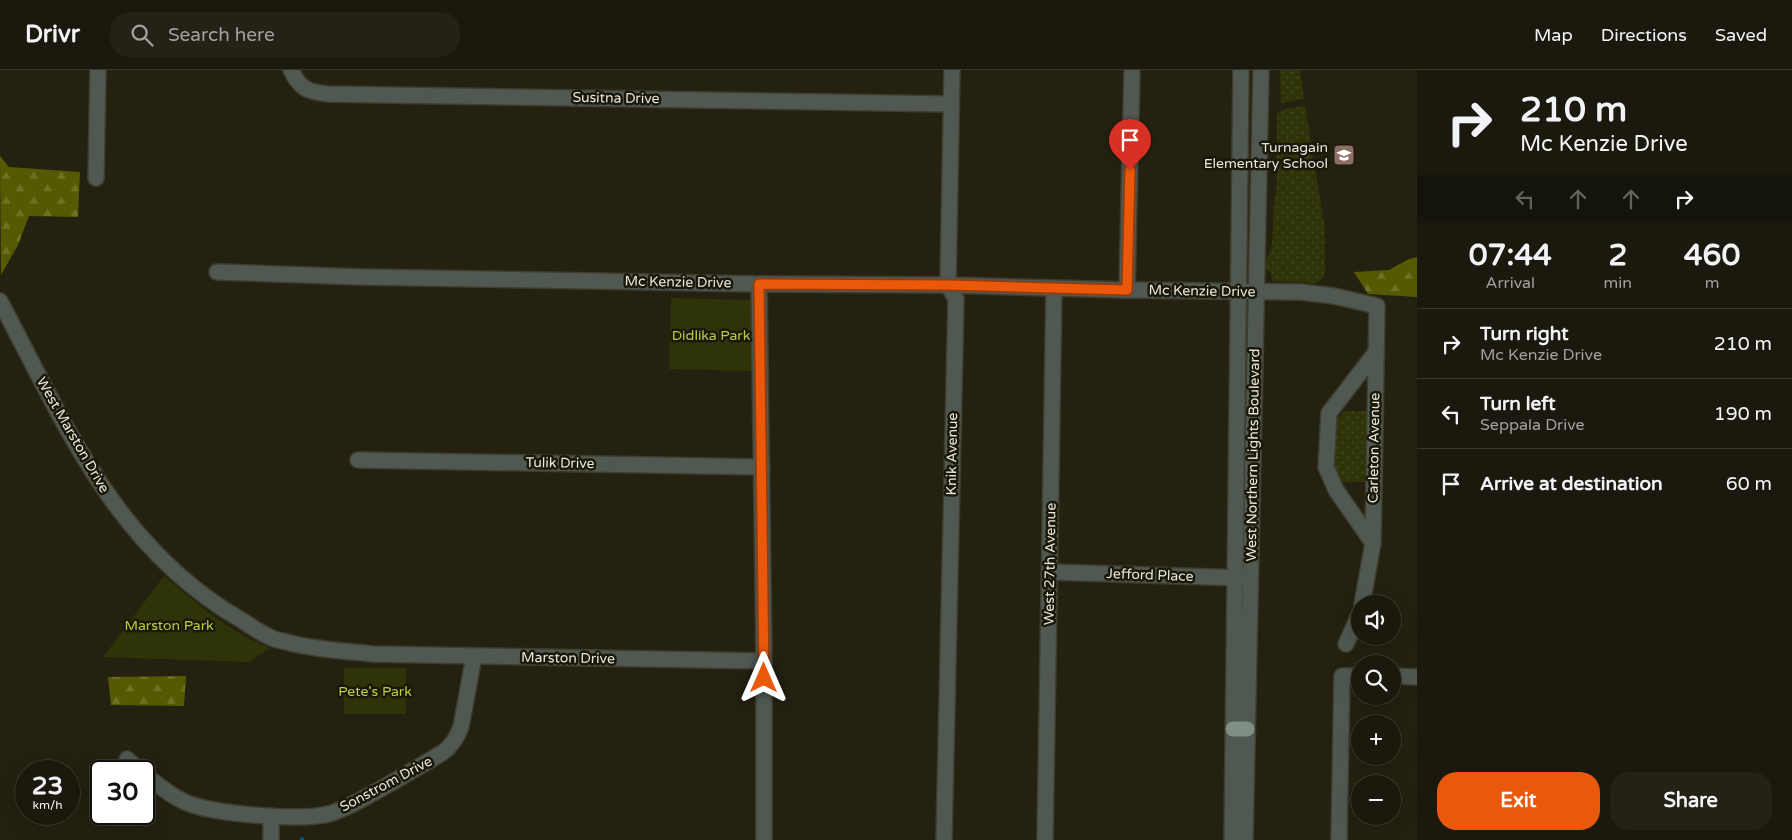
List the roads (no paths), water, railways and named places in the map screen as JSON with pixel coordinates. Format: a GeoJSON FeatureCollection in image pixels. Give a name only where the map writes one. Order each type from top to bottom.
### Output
{"type":"FeatureCollection","features":[{"type":"Feature","properties":{"kind":"street"},"geometry":{"type":"LineString","coordinates":[[96,178],[98,70]]}},
{"type":"Feature","properties":{"kind":"street","name":"Susitna Drive"},"geometry":{"type":"LineString","coordinates":[[291,70],[300,85],[307,90],[328,94],[951,104]]}},
{"type":"Feature","properties":{"kind":"street","name":"Knik Avenue"},"geometry":{"type":"LineString","coordinates":[[944,840],[956,299],[948,285],[952,70]]}},
{"type":"Feature","properties":{"kind":"street"},"geometry":{"type":"LineString","coordinates":[[1127,290],[1132,70]]}},
{"type":"Feature","properties":{"kind":"street","name":"West Northern Lights Boulevard"},"geometry":{"type":"LineString","coordinates":[[1242,70],[1235,578],[1245,840]]}},
{"type":"Feature","properties":{"kind":"street","name":"West Northern Lights Boulevard"},"geometry":{"type":"LineString","coordinates":[[1232,840],[1250,578],[1261,70]]}},
{"type":"Feature","properties":{"kind":"street","name":"Mc Kenzie Drive"},"geometry":{"type":"LineString","coordinates":[[216,272],[759,284],[948,285],[1256,292],[1318,294],[1377,306]]}},
{"type":"Feature","properties":{"kind":"street"},"geometry":{"type":"LineString","coordinates":[[759,284],[764,661],[764,840]]}},
{"type":"Feature","properties":{"kind":"street","name":"West 27th Avenue"},"geometry":{"type":"LineString","coordinates":[[1045,840],[1054,288]]}},
{"type":"Feature","properties":{"kind":"street","name":"West Marston Drive"},"geometry":{"type":"LineString","coordinates":[[0,301],[98,482],[152,550],[185,582],[227,612],[273,639],[315,649],[373,654]]}},
{"type":"Feature","properties":{"kind":"street","name":"Carleton Avenue"},"geometry":{"type":"LineString","coordinates":[[1364,595],[1373,543],[1377,306]]}},
{"type":"Feature","properties":{"kind":"street","name":"Carleton Avenue"},"geometry":{"type":"LineString","coordinates":[[1373,543],[1336,490],[1326,467],[1329,413],[1376,352]]}},
{"type":"Feature","properties":{"kind":"street","name":"Tulik Drive"},"geometry":{"type":"LineString","coordinates":[[358,460],[762,467]]}},
{"type":"Feature","properties":{"kind":"street","name":"Jefford Place"},"geometry":{"type":"LineString","coordinates":[[1050,572],[1250,578]]}},
{"type":"Feature","properties":{"kind":"street"},"geometry":{"type":"LineString","coordinates":[[1346,644],[1351,633]]}},
{"type":"Feature","properties":{"kind":"street","name":"Marston Drive"},"geometry":{"type":"LineString","coordinates":[[373,654],[764,661]]}},
{"type":"Feature","properties":{"kind":"street","name":"Sonstrom Drive"},"geometry":{"type":"LineString","coordinates":[[155,783],[171,795],[193,805],[218,811],[304,817],[343,809],[385,787],[442,753],[457,738],[461,727],[474,656]]}},
{"type":"Feature","properties":{"kind":"street"},"geometry":{"type":"LineString","coordinates":[[1338,840],[1342,676],[1351,676]]}},
{"type":"Feature","properties":{"kind":"street"},"geometry":{"type":"LineString","coordinates":[[1401,676],[1417,677]]}},
{"type":"Feature","properties":{"kind":"street"},"geometry":{"type":"LineString","coordinates":[[271,816],[271,840]]}},
{"type":"Feature","properties":{"kind":"place","name":"Turnagain Elementary School"},"geometry":{"type":"Point","coordinates":[1344,155]}},
{"type":"Feature","properties":{"kind":"park label","name":"Didlika Park"},"geometry":{"type":"Point","coordinates":[711,335]}},
{"type":"Feature","properties":{"kind":"park label","name":"Marston Park"},"geometry":{"type":"Point","coordinates":[169,625]}},
{"type":"Feature","properties":{"kind":"park label","name":"Pete's Park"},"geometry":{"type":"Point","coordinates":[375,691]}}]}
